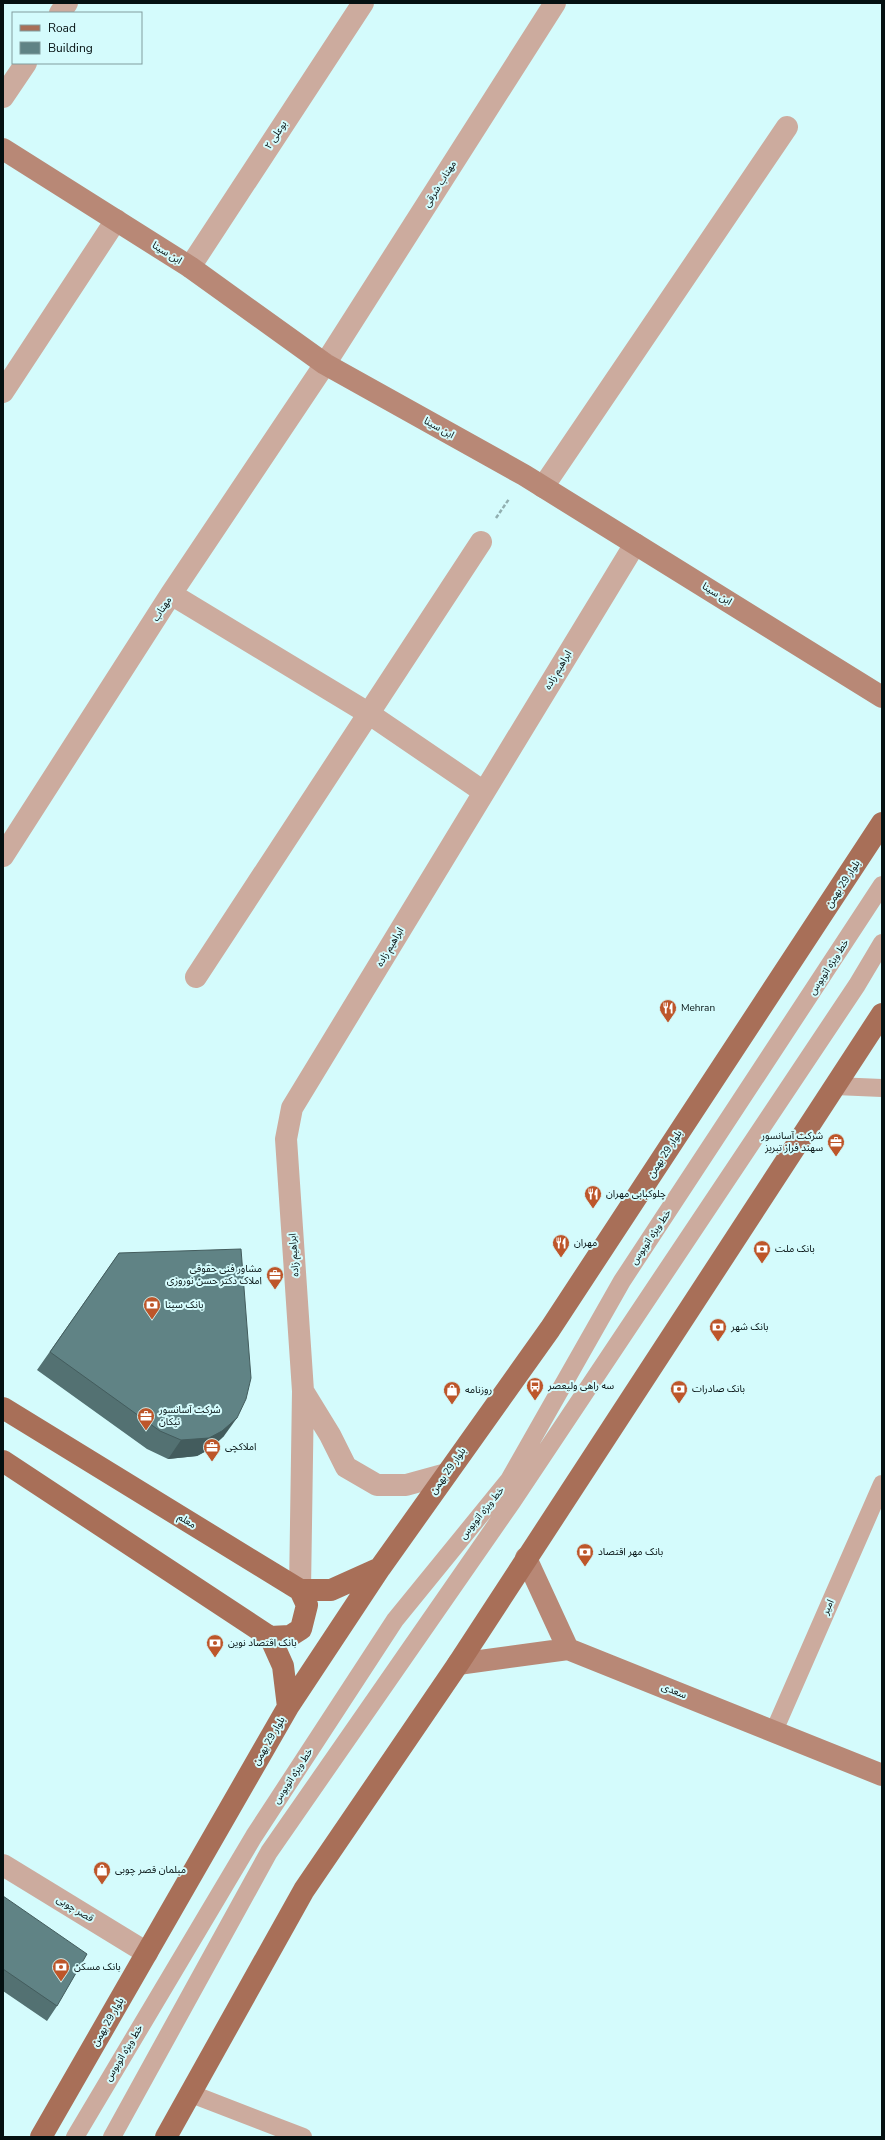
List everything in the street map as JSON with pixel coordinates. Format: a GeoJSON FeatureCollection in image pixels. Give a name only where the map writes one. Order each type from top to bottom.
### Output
{"type":"FeatureCollection","features":[{"type":"Feature","properties":{"kind":"main road","name":"ابن سینا"},"geometry":{"type":"LineString","coordinates":[[3,149],[190,267],[325,364],[524,475],[882,697]]}},
{"type":"Feature","properties":{"kind":"main road","name":"بلوار 29 بهمن"},"geometry":{"type":"LineString","coordinates":[[41,2137],[288,1707],[380,1568],[550,1328],[882,822]]}},
{"type":"Feature","properties":{"kind":"main road"},"geometry":{"type":"LineString","coordinates":[[166,2137],[189,2093],[304,1890],[458,1664],[882,1014]]}},
{"type":"Feature","properties":{"kind":"main road","name":"معلم"},"geometry":{"type":"LineString","coordinates":[[3,1408],[300,1590]]}},
{"type":"Feature","properties":{"kind":"main road"},"geometry":{"type":"LineString","coordinates":[[3,1461],[270,1637],[283,1666],[288,1707]]}},
{"type":"Feature","properties":{"kind":"main road"},"geometry":{"type":"LineString","coordinates":[[526,1558],[568,1649]]}},
{"type":"Feature","properties":{"kind":"main road"},"geometry":{"type":"LineString","coordinates":[[270,1637],[290,1636],[301,1629],[307,1604],[300,1590],[331,1590],[380,1568]]}},
{"type":"Feature","properties":{"kind":"main road","name":"سعدی"},"geometry":{"type":"LineString","coordinates":[[458,1664],[568,1649],[882,1775]]}},
{"type":"Feature","properties":{"kind":"street"},"geometry":{"type":"LineString","coordinates":[[61,12],[67,3]]}},
{"type":"Feature","properties":{"kind":"street","name":"بوعلی ۲"},"geometry":{"type":"LineString","coordinates":[[190,267],[363,3]]}},
{"type":"Feature","properties":{"kind":"street","name":"مهتاب شرقی"},"geometry":{"type":"LineString","coordinates":[[325,364],[555,3]]}},
{"type":"Feature","properties":{"kind":"street"},"geometry":{"type":"LineString","coordinates":[[3,97],[25,64]]}},
{"type":"Feature","properties":{"kind":"street"},"geometry":{"type":"LineString","coordinates":[[543,487],[787,127]]}},
{"type":"Feature","properties":{"kind":"street"},"geometry":{"type":"LineString","coordinates":[[3,392],[116,220]]}},
{"type":"Feature","properties":{"kind":"street","name":"مهتاب"},"geometry":{"type":"LineString","coordinates":[[3,856],[171,594],[325,364]]}},
{"type":"Feature","properties":{"kind":"street"},"geometry":{"type":"LineString","coordinates":[[196,977],[481,542]]}},
{"type":"Feature","properties":{"kind":"street","name":"ابراهیم زاده"},"geometry":{"type":"LineString","coordinates":[[300,1590],[303,1391],[286,1140],[292,1108],[635,544]]}},
{"type":"Feature","properties":{"kind":"street"},"geometry":{"type":"LineString","coordinates":[[171,594],[368,713],[484,792]]}},
{"type":"Feature","properties":{"kind":"street","name":"ابراهیم زاده"},"geometry":{"type":"LineString","coordinates":[[303,1391],[330,1435],[346,1467],[377,1485],[406,1485],[446,1474]]}},
{"type":"Feature","properties":{"kind":"street","name":"قصر چوبی"},"geometry":{"type":"LineString","coordinates":[[3,1865],[147,1953]]}},
{"type":"Feature","properties":{"kind":"lane","name":"خط ویژه اتوبوس"},"geometry":{"type":"LineString","coordinates":[[75,2137],[254,1836],[395,1620],[509,1480],[622,1281],[882,885]]}},
{"type":"Feature","properties":{"kind":"lane","name":"خط ویژه اتوبوس"},"geometry":{"type":"LineString","coordinates":[[112,2137],[269,1852],[512,1502],[848,998],[882,943]]}},
{"type":"Feature","properties":{"kind":"lane"},"geometry":{"type":"LineString","coordinates":[[835,1086],[882,1088]]}},
{"type":"Feature","properties":{"kind":"lane","name":"امیر"},"geometry":{"type":"LineString","coordinates":[[774,1731],[882,1484]]}},
{"type":"Feature","properties":{"kind":"lane"},"geometry":{"type":"LineString","coordinates":[[189,2093],[303,2137]]}},
{"type":"Feature","properties":{"kind":"path"},"geometry":{"type":"LineString","coordinates":[[481,542],[524,475]]}},
{"type":"Feature","properties":{"kind":"building","name":"بانک سینا"},"geometry":{"type":"Polygon","coordinates":[[[241,1249],[251,1378],[246,1399],[237,1418],[222,1431],[209,1438],[181,1440],[160,1431],[50,1352],[119,1253],[241,1249]]]}},
{"type":"Feature","properties":{"kind":"building"},"geometry":{"type":"Polygon","coordinates":[[[3,1896],[87,1954],[57,2006],[3,1969],[3,1896]]]}},
{"type":"Feature","properties":{"kind":"place","name":"Mehran"},"geometry":{"type":"Point","coordinates":[668,1023]}},
{"type":"Feature","properties":{"kind":"place","name":"شرکت آسانسور سهند فراز تبریز"},"geometry":{"type":"Point","coordinates":[836,1157]}},
{"type":"Feature","properties":{"kind":"place","name":"چلوکبابی مهران"},"geometry":{"type":"Point","coordinates":[593,1209]}},
{"type":"Feature","properties":{"kind":"place","name":"مهران"},"geometry":{"type":"Point","coordinates":[561,1258]}},
{"type":"Feature","properties":{"kind":"place","name":"بانک ملت"},"geometry":{"type":"Point","coordinates":[762,1264]}},
{"type":"Feature","properties":{"kind":"place","name":"مشاور فنی حقوقی املاک دکتر حسن نوروزی"},"geometry":{"type":"Point","coordinates":[275,1290]}},
{"type":"Feature","properties":{"kind":"place","name":"بانک سینا"},"geometry":{"type":"Point","coordinates":[152,1320]}},
{"type":"Feature","properties":{"kind":"place","name":"بانک شهر"},"geometry":{"type":"Point","coordinates":[718,1342]}},
{"type":"Feature","properties":{"kind":"place","name":"سه راهی ولیعصر"},"geometry":{"type":"Point","coordinates":[535,1401]}},
{"type":"Feature","properties":{"kind":"place","name":"بانک صادرات"},"geometry":{"type":"Point","coordinates":[679,1404]}},
{"type":"Feature","properties":{"kind":"place","name":"روزنامه"},"geometry":{"type":"Point","coordinates":[452,1405]}},
{"type":"Feature","properties":{"kind":"place","name":"شرکت آسانسور نیکان"},"geometry":{"type":"Point","coordinates":[146,1431]}},
{"type":"Feature","properties":{"kind":"place","name":"املاکچی"},"geometry":{"type":"Point","coordinates":[212,1462]}},
{"type":"Feature","properties":{"kind":"place","name":"بانک مهر اقتصاد"},"geometry":{"type":"Point","coordinates":[585,1567]}},
{"type":"Feature","properties":{"kind":"place","name":"بانک اقتصاد نوین"},"geometry":{"type":"Point","coordinates":[215,1658]}},
{"type":"Feature","properties":{"kind":"place","name":"مبلمان قصر چوبی"},"geometry":{"type":"Point","coordinates":[102,1885]}},
{"type":"Feature","properties":{"kind":"place","name":"بانک مسکن"},"geometry":{"type":"Point","coordinates":[61,1982]}}]}
